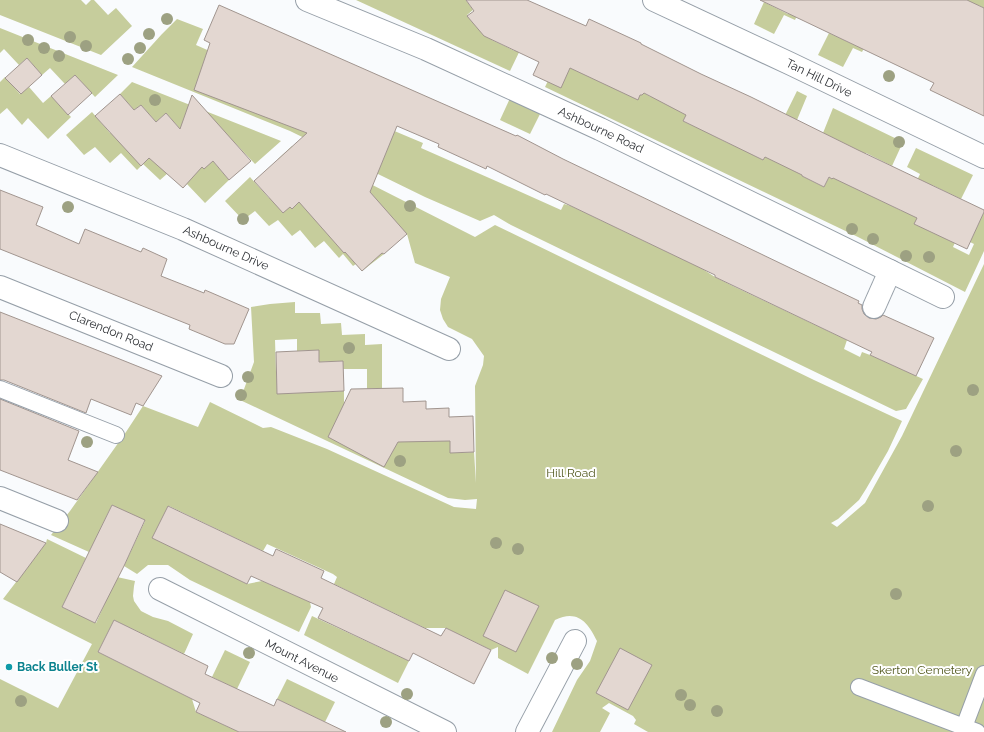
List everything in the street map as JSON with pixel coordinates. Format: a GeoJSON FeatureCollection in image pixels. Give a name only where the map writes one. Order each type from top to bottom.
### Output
{"type":"FeatureCollection","features":[{"type":"Feature","properties":{"kind":"street","name":"Ashbourne Road"},"geometry":{"type":"LineString","coordinates":[[307,0],[421,47],[600,129],[943,297]]}},
{"type":"Feature","properties":{"kind":"street","name":"Tan Hill Drive"},"geometry":{"type":"LineString","coordinates":[[654,0],[791,64],[984,158]]}},
{"type":"Feature","properties":{"kind":"street","name":"Ashbourne Drive"},"geometry":{"type":"LineString","coordinates":[[0,155],[183,229],[449,349]]}},
{"type":"Feature","properties":{"kind":"street"},"geometry":{"type":"LineString","coordinates":[[874,307],[890,271]]}},
{"type":"Feature","properties":{"kind":"street","name":"Clarendon Road"},"geometry":{"type":"LineString","coordinates":[[0,287],[221,376]]}},
{"type":"Feature","properties":{"kind":"street"},"geometry":{"type":"LineString","coordinates":[[0,498],[57,522]]}},
{"type":"Feature","properties":{"kind":"street","name":"Mount Avenue"},"geometry":{"type":"LineString","coordinates":[[160,590],[445,732]]}},
{"type":"Feature","properties":{"kind":"street"},"geometry":{"type":"LineString","coordinates":[[527,732],[575,641]]}},
{"type":"Feature","properties":{"kind":"lane"},"geometry":{"type":"LineString","coordinates":[[0,389],[116,435]]}},
{"type":"Feature","properties":{"kind":"lane"},"geometry":{"type":"LineString","coordinates":[[859,687],[970,730],[984,674]]}},
{"type":"Feature","properties":{"kind":"green space"},"geometry":{"type":"Polygon","coordinates":[[[0,0],[81,0],[86,5],[91,0],[94,0],[108,15],[116,8],[132,26],[101,55],[0,15],[0,0]]]}},
{"type":"Feature","properties":{"kind":"green space"},"geometry":{"type":"Polygon","coordinates":[[[356,0],[466,0],[473,10],[467,15],[477,27],[501,8],[492,40],[515,51],[520,40],[524,42],[510,71],[356,0]]]}},
{"type":"Feature","properties":{"kind":"green space"},"geometry":{"type":"Polygon","coordinates":[[[795,0],[804,0],[795,20],[784,15],[774,34],[754,24],[764,2],[788,14],[795,0]]]}},
{"type":"Feature","properties":{"kind":"green space"},"geometry":{"type":"Polygon","coordinates":[[[845,0],[984,0],[984,8],[978,5],[873,31],[862,52],[853,48],[843,67],[818,55],[829,33],[857,46],[845,0]]]}},
{"type":"Feature","properties":{"kind":"green space"},"geometry":{"type":"Polygon","coordinates":[[[177,19],[203,29],[196,45],[423,143],[421,148],[561,210],[564,204],[571,206],[701,268],[735,287],[847,340],[844,349],[860,357],[862,352],[923,379],[906,409],[896,411],[511,225],[494,215],[480,221],[425,197],[290,131],[132,67],[177,19]]]}},
{"type":"Feature","properties":{"kind":"green space"},"geometry":{"type":"Polygon","coordinates":[[[0,28],[118,75],[95,97],[75,75],[65,84],[50,68],[42,75],[27,58],[19,65],[4,49],[0,53],[0,28]]]}},
{"type":"Feature","properties":{"kind":"green space"},"geometry":{"type":"Polygon","coordinates":[[[563,50],[638,99],[640,95],[644,93],[651,97],[653,93],[687,114],[683,121],[696,127],[717,123],[712,135],[728,143],[757,147],[753,155],[763,160],[797,91],[807,96],[797,120],[802,176],[824,187],[829,177],[832,179],[823,133],[833,108],[903,142],[892,166],[866,153],[851,186],[902,211],[920,174],[907,167],[916,148],[973,175],[961,199],[932,185],[957,238],[953,247],[969,255],[974,244],[970,242],[984,212],[984,251],[965,292],[858,237],[545,87],[563,50]]]}},
{"type":"Feature","properties":{"kind":"green space"},"geometry":{"type":"Polygon","coordinates":[[[5,77],[20,94],[29,87],[43,103],[51,96],[71,117],[48,139],[28,118],[22,125],[7,108],[0,114],[0,82],[5,77]]]}},
{"type":"Feature","properties":{"kind":"green space"},"geometry":{"type":"Polygon","coordinates":[[[132,82],[281,141],[255,164],[234,142],[226,149],[181,130],[166,113],[156,122],[141,105],[134,110],[120,94],[132,82]]]}},
{"type":"Feature","properties":{"kind":"green space"},"geometry":{"type":"Polygon","coordinates":[[[511,96],[542,110],[530,134],[500,120],[511,96]]]}},
{"type":"Feature","properties":{"kind":"green space"},"geometry":{"type":"Polygon","coordinates":[[[92,112],[110,133],[118,125],[213,161],[229,180],[205,203],[187,184],[183,188],[168,173],[160,180],[143,164],[137,170],[121,153],[110,163],[95,147],[84,155],[66,135],[92,112]]]}},
{"type":"Feature","properties":{"kind":"green space"},"geometry":{"type":"Polygon","coordinates":[[[292,146],[337,167],[475,237],[495,225],[814,380],[902,421],[888,451],[859,500],[838,519],[831,523],[837,527],[865,503],[902,436],[984,264],[984,732],[648,732],[634,724],[636,720],[633,716],[609,703],[602,708],[610,713],[600,732],[552,732],[577,680],[590,661],[597,641],[586,623],[576,617],[563,617],[555,620],[528,674],[498,658],[498,647],[491,650],[446,628],[425,628],[334,584],[337,577],[333,574],[267,544],[263,551],[169,506],[153,538],[247,584],[262,581],[310,602],[311,607],[299,632],[190,580],[168,565],[148,565],[137,574],[124,566],[145,521],[112,505],[89,552],[51,535],[70,511],[143,406],[198,427],[210,402],[263,428],[271,427],[327,449],[454,507],[476,509],[477,499],[465,500],[448,498],[240,400],[254,362],[251,307],[295,302],[295,313],[320,313],[321,324],[341,323],[342,335],[365,334],[365,345],[382,344],[382,388],[367,389],[367,369],[343,369],[343,361],[319,362],[319,350],[297,351],[297,339],[275,340],[276,372],[298,372],[321,392],[344,391],[344,403],[450,441],[450,453],[474,452],[476,483],[475,386],[483,365],[484,356],[472,339],[448,327],[443,319],[440,310],[441,299],[450,277],[415,263],[407,234],[293,176],[278,159],[292,146]]]}},
{"type":"Feature","properties":{"kind":"green space"},"geometry":{"type":"Polygon","coordinates":[[[250,177],[269,198],[276,192],[292,209],[299,202],[366,235],[384,254],[362,271],[356,264],[353,266],[343,254],[339,258],[324,241],[315,248],[300,230],[292,236],[278,220],[269,226],[255,211],[243,220],[225,201],[250,177]]]}},
{"type":"Feature","properties":{"kind":"green space"},"geometry":{"type":"Polygon","coordinates":[[[47,539],[86,558],[62,607],[96,623],[117,577],[135,581],[133,596],[134,601],[141,611],[153,617],[168,621],[193,634],[184,654],[114,620],[98,652],[192,699],[196,712],[239,732],[0,732],[0,679],[58,708],[92,644],[3,599],[46,543],[47,539]]]}},
{"type":"Feature","properties":{"kind":"green space"},"geometry":{"type":"Polygon","coordinates":[[[312,616],[409,661],[398,683],[304,635],[312,616]]]}},
{"type":"Feature","properties":{"kind":"green space"},"geometry":{"type":"Polygon","coordinates":[[[225,650],[250,662],[237,689],[212,677],[225,650]]]}},
{"type":"Feature","properties":{"kind":"green space"},"geometry":{"type":"Polygon","coordinates":[[[287,679],[335,702],[325,722],[277,699],[287,679]]]}},
{"type":"Feature","properties":{"kind":"building"},"geometry":{"type":"Polygon","coordinates":[[[466,0],[527,0],[586,26],[589,19],[984,210],[984,212],[967,249],[914,224],[917,218],[833,178],[832,179],[829,177],[824,187],[765,157],[763,160],[683,121],[686,115],[644,93],[640,95],[638,100],[570,68],[561,88],[533,75],[539,62],[484,36],[467,16],[474,11],[466,0]]]}},
{"type":"Feature","properties":{"kind":"building"},"geometry":{"type":"Polygon","coordinates":[[[760,0],[967,0],[984,8],[984,116],[930,90],[934,83],[760,0]]]}},
{"type":"Feature","properties":{"kind":"building"},"geometry":{"type":"Polygon","coordinates":[[[219,5],[516,136],[517,135],[563,159],[859,301],[858,303],[862,305],[864,314],[869,318],[876,319],[883,315],[934,338],[916,376],[870,355],[872,352],[715,277],[715,275],[487,166],[486,169],[438,147],[439,144],[397,126],[370,192],[407,234],[384,254],[382,253],[362,271],[299,202],[292,209],[290,207],[283,213],[254,181],[307,133],[194,90],[210,43],[204,40],[219,5]]]}},
{"type":"Feature","properties":{"kind":"building"},"geometry":{"type":"Polygon","coordinates":[[[27,58],[42,75],[21,94],[5,78],[27,58]]]}},
{"type":"Feature","properties":{"kind":"building"},"geometry":{"type":"Polygon","coordinates":[[[75,75],[92,93],[68,115],[51,96],[75,75]]]}},
{"type":"Feature","properties":{"kind":"building"},"geometry":{"type":"Polygon","coordinates":[[[120,94],[134,110],[141,105],[156,122],[166,113],[180,129],[192,95],[251,161],[229,180],[213,161],[204,169],[202,167],[183,188],[149,158],[141,166],[95,116],[120,94]]]}},
{"type":"Feature","properties":{"kind":"building"},"geometry":{"type":"Polygon","coordinates":[[[0,190],[43,207],[36,225],[79,244],[85,229],[141,252],[143,248],[167,259],[161,276],[204,293],[205,290],[249,309],[234,344],[225,344],[189,329],[190,325],[0,249],[0,190]]]}},
{"type":"Feature","properties":{"kind":"building"},"geometry":{"type":"Polygon","coordinates":[[[0,312],[162,376],[143,406],[136,403],[131,415],[91,399],[86,413],[4,380],[0,380],[0,312]]]}},
{"type":"Feature","properties":{"kind":"building"},"geometry":{"type":"Polygon","coordinates":[[[319,350],[319,362],[343,361],[344,391],[277,394],[276,352],[319,350]]]}},
{"type":"Feature","properties":{"kind":"building"},"geometry":{"type":"Polygon","coordinates":[[[403,388],[403,402],[426,401],[426,409],[449,408],[449,417],[473,416],[474,452],[450,453],[450,441],[398,442],[384,467],[328,437],[351,389],[403,388]]]}},
{"type":"Feature","properties":{"kind":"building"},"geometry":{"type":"Polygon","coordinates":[[[0,399],[79,431],[68,460],[98,472],[77,500],[0,470],[0,399]]]}},
{"type":"Feature","properties":{"kind":"building"},"geometry":{"type":"Polygon","coordinates":[[[112,505],[145,520],[95,623],[62,607],[112,505]]]}},
{"type":"Feature","properties":{"kind":"building"},"geometry":{"type":"Polygon","coordinates":[[[168,506],[273,556],[276,549],[324,571],[321,578],[441,636],[446,628],[491,650],[474,684],[413,653],[409,661],[318,618],[323,608],[251,576],[247,584],[152,538],[168,506]]]}},
{"type":"Feature","properties":{"kind":"building"},"geometry":{"type":"Polygon","coordinates":[[[0,524],[46,543],[17,582],[0,572],[0,524]]]}},
{"type":"Feature","properties":{"kind":"building"},"geometry":{"type":"Polygon","coordinates":[[[505,590],[539,606],[516,652],[483,636],[505,590]]]}},
{"type":"Feature","properties":{"kind":"building"},"geometry":{"type":"Polygon","coordinates":[[[114,620],[208,666],[205,674],[274,706],[277,699],[346,732],[239,732],[196,712],[200,703],[98,652],[114,620]]]}},
{"type":"Feature","properties":{"kind":"building"},"geometry":{"type":"Polygon","coordinates":[[[620,648],[652,665],[628,710],[596,693],[620,648]]]}},
{"type":"Feature","properties":{"kind":"place","name":"Back Buller St"},"geometry":{"type":"Point","coordinates":[9,667]}},
{"type":"Feature","properties":{"kind":"park label","name":"Hill Road"},"geometry":{"type":"Point","coordinates":[571,473]}},
{"type":"Feature","properties":{"kind":"park label","name":"Skerton Cemetery"},"geometry":{"type":"Point","coordinates":[922,670]}}]}
